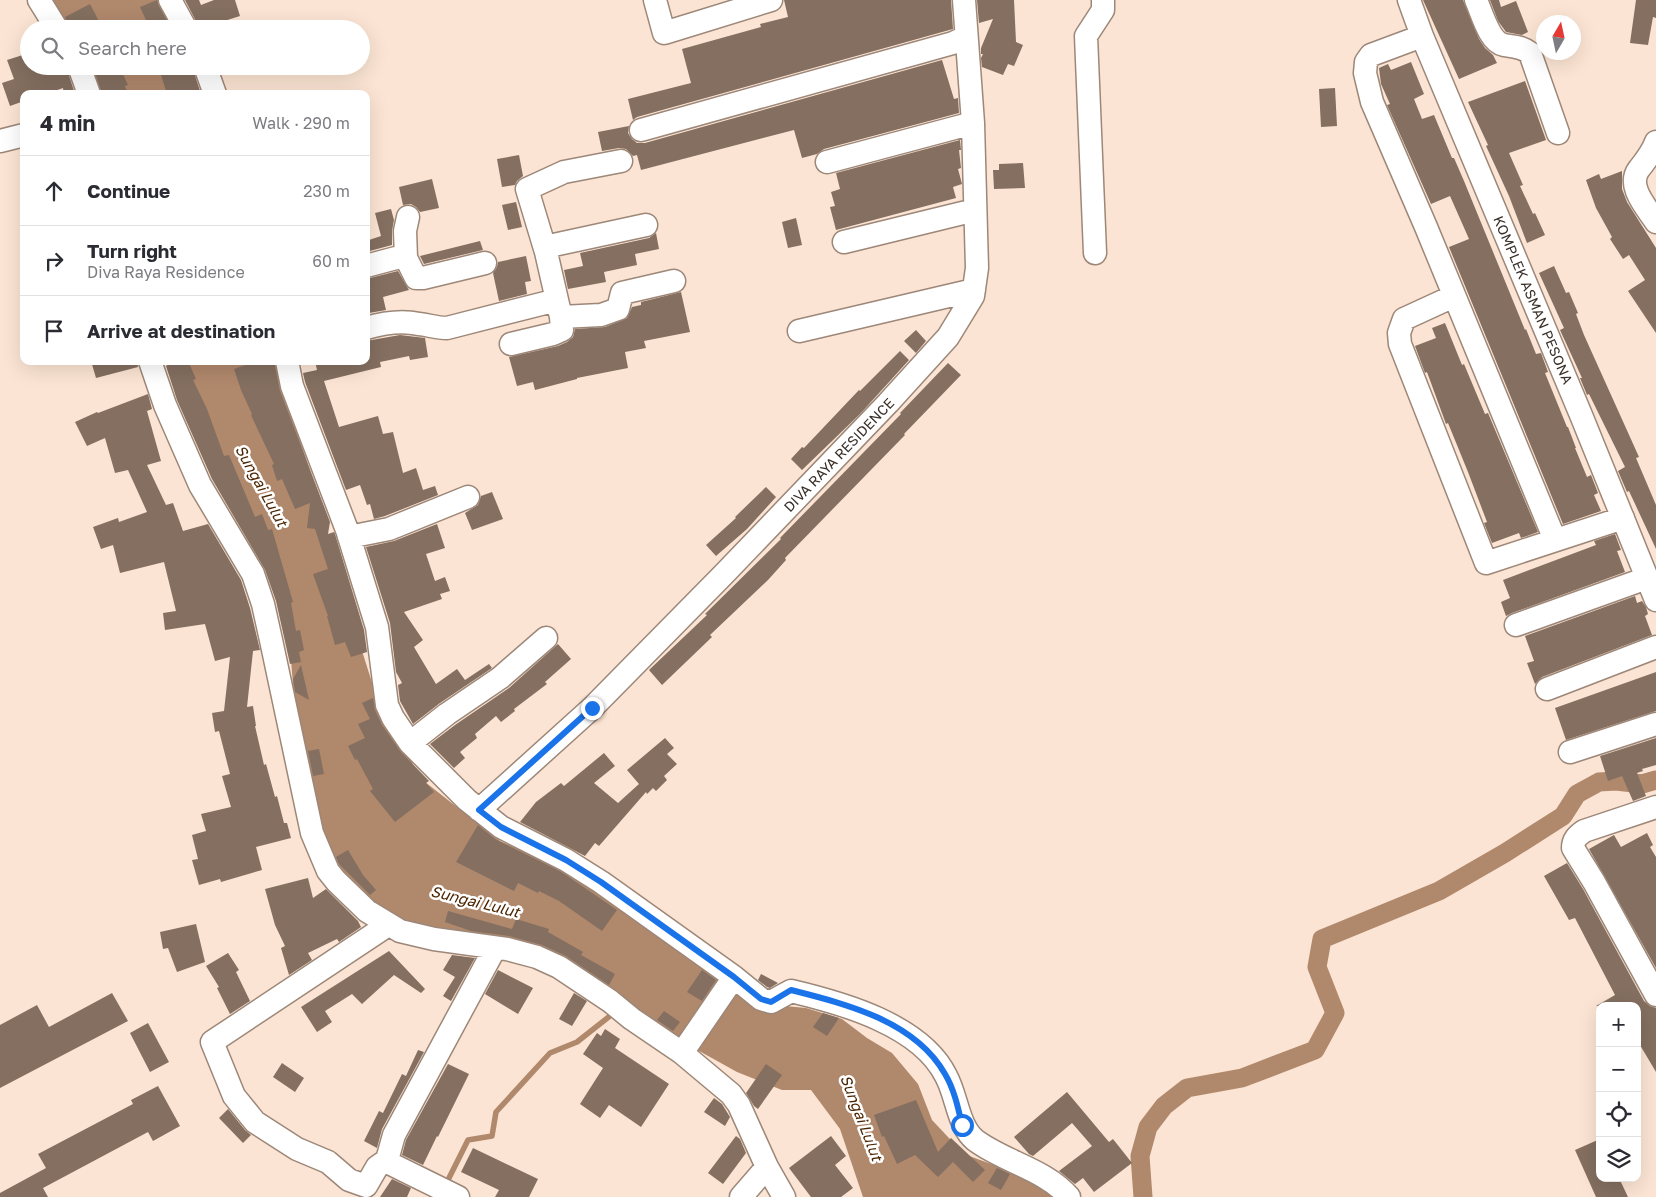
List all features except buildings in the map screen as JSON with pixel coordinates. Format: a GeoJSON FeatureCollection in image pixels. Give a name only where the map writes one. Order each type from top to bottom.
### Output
{"type":"FeatureCollection","features":[{"type":"Feature","properties":{"kind":"street"},"geometry":{"type":"LineString","coordinates":[[39,0],[51,20]]}},
{"type":"Feature","properties":{"kind":"street"},"geometry":{"type":"LineString","coordinates":[[170,0],[181,20]]}},
{"type":"Feature","properties":{"kind":"street"},"geometry":{"type":"LineString","coordinates":[[655,0],[664,33],[771,0]]}},
{"type":"Feature","properties":{"kind":"street","name":"DIVA RAYA RESIDENCE"},"geometry":{"type":"LineString","coordinates":[[479,810],[592,708],[724,574],[888,403],[948,337],[973,296],[977,268],[972,123],[964,0]]}},
{"type":"Feature","properties":{"kind":"street"},"geometry":{"type":"LineString","coordinates":[[1095,253],[1086,36],[1103,10],[1103,0]]}},
{"type":"Feature","properties":{"kind":"street","name":"KOMPLEK ASMAN PESONA"},"geometry":{"type":"LineString","coordinates":[[1409,0],[1422,36],[1581,415],[1656,600]]}},
{"type":"Feature","properties":{"kind":"street"},"geometry":{"type":"LineString","coordinates":[[1476,0],[1495,41],[1502,45],[1520,47],[1530,53],[1558,133]]}},
{"type":"Feature","properties":{"kind":"street"},"geometry":{"type":"LineString","coordinates":[[1422,36],[1371,55],[1366,62],[1365,73],[1372,102],[1555,540]]}},
{"type":"Feature","properties":{"kind":"street"},"geometry":{"type":"LineString","coordinates":[[641,130],[953,43],[966,37]]}},
{"type":"Feature","properties":{"kind":"street"},"geometry":{"type":"LineString","coordinates":[[82,75],[88,90]]}},
{"type":"Feature","properties":{"kind":"street"},"geometry":{"type":"LineString","coordinates":[[208,75],[214,90]]}},
{"type":"Feature","properties":{"kind":"street"},"geometry":{"type":"LineString","coordinates":[[827,162],[972,123]]}},
{"type":"Feature","properties":{"kind":"street"},"geometry":{"type":"LineString","coordinates":[[0,141],[20,136]]}},
{"type":"Feature","properties":{"kind":"street"},"geometry":{"type":"LineString","coordinates":[[1656,142],[1654,150],[1637,172],[1634,182],[1638,194],[1656,222]]}},
{"type":"Feature","properties":{"kind":"street"},"geometry":{"type":"LineString","coordinates":[[511,344],[562,330],[546,252],[527,189],[564,172],[621,161]]}},
{"type":"Feature","properties":{"kind":"street"},"geometry":{"type":"LineString","coordinates":[[844,242],[975,210]]}},
{"type":"Feature","properties":{"kind":"street"},"geometry":{"type":"LineString","coordinates":[[416,218],[406,254],[416,278],[485,263]]}},
{"type":"Feature","properties":{"kind":"street"},"geometry":{"type":"LineString","coordinates":[[546,252],[549,246],[646,225]]}},
{"type":"Feature","properties":{"kind":"street"},"geometry":{"type":"LineString","coordinates":[[370,265],[406,254]]}},
{"type":"Feature","properties":{"kind":"street"},"geometry":{"type":"LineString","coordinates":[[370,327],[399,322],[447,328],[559,309],[601,315],[618,309],[622,292],[674,281]]}},
{"type":"Feature","properties":{"kind":"street"},"geometry":{"type":"LineString","coordinates":[[799,331],[974,290]]}},
{"type":"Feature","properties":{"kind":"street"},"geometry":{"type":"LineString","coordinates":[[1454,296],[1404,319],[1399,333],[1400,344],[1486,563],[1623,518]]}},
{"type":"Feature","properties":{"kind":"street"},"geometry":{"type":"LineString","coordinates":[[151,365],[165,405],[200,485],[255,581],[269,631],[312,833],[328,870],[336,881],[367,911],[388,925],[410,934],[537,956],[559,967],[610,1001],[632,1019],[683,1050],[731,1094],[739,1105],[767,1167],[784,1197]]}},
{"type":"Feature","properties":{"kind":"street"},"geometry":{"type":"LineString","coordinates":[[288,365],[292,386],[349,537],[377,627],[388,705],[410,742],[467,800],[501,827],[566,860],[601,882],[761,999],[771,1002],[791,990],[836,1002],[889,1024],[913,1039],[936,1060],[946,1075],[956,1100],[962,1125],[975,1140],[1048,1180],[1069,1197]]}},
{"type":"Feature","properties":{"kind":"street"},"geometry":{"type":"LineString","coordinates":[[349,537],[389,529],[468,497]]}},
{"type":"Feature","properties":{"kind":"street"},"geometry":{"type":"LineString","coordinates":[[1516,625],[1647,578]]}},
{"type":"Feature","properties":{"kind":"street"},"geometry":{"type":"LineString","coordinates":[[410,742],[500,678],[546,638]]}},
{"type":"Feature","properties":{"kind":"street"},"geometry":{"type":"LineString","coordinates":[[1547,690],[1656,647]]}},
{"type":"Feature","properties":{"kind":"street"},"geometry":{"type":"LineString","coordinates":[[1570,752],[1656,724]]}},
{"type":"Feature","properties":{"kind":"street"},"geometry":{"type":"LineString","coordinates":[[1653,816],[1584,831],[1573,842],[1573,848],[1594,882],[1656,995]]}},
{"type":"Feature","properties":{"kind":"street"},"geometry":{"type":"LineString","coordinates":[[388,925],[212,1042],[234,1096],[255,1122],[297,1149],[328,1162],[349,1180],[366,1186],[377,1167],[387,1160],[394,1134],[495,948]]}},
{"type":"Feature","properties":{"kind":"street"},"geometry":{"type":"LineString","coordinates":[[683,1050],[734,979]]}},
{"type":"Feature","properties":{"kind":"street"},"geometry":{"type":"LineString","coordinates":[[387,1160],[391,1164],[448,1192]]}},
{"type":"Feature","properties":{"kind":"street"},"geometry":{"type":"LineString","coordinates":[[742,1197],[767,1167]]}},
{"type":"Feature","properties":{"kind":"water"},"geometry":{"type":"Polygon","coordinates":[[[47,0],[161,0],[169,20],[58,20],[47,0]]]}},
{"type":"Feature","properties":{"kind":"water"},"geometry":{"type":"Polygon","coordinates":[[[89,75],[193,75],[198,90],[98,90],[89,75]]]}},
{"type":"Feature","properties":{"kind":"water","name":"Sungai Lulut"},"geometry":{"type":"Polygon","coordinates":[[[166,365],[275,365],[320,501],[336,568],[374,689],[420,778],[500,841],[586,877],[764,1004],[806,1008],[842,1019],[867,1038],[892,1053],[918,1084],[932,1120],[964,1154],[1029,1178],[1058,1197],[863,1197],[840,1129],[811,1090],[782,1090],[737,1072],[647,1022],[574,964],[418,928],[378,910],[342,871],[318,827],[294,698],[289,634],[282,598],[188,423],[166,365]]]}},
{"type":"Feature","properties":{"kind":"waterway"},"geometry":{"type":"LineString","coordinates":[[1143,1197],[1140,1156],[1148,1127],[1164,1106],[1187,1088],[1242,1078],[1315,1050],[1335,1013],[1317,967],[1322,939],[1439,891],[1505,853],[1563,816],[1577,794],[1599,782],[1616,781],[1642,784],[1656,780]]}},
{"type":"Feature","properties":{"kind":"waterway"},"geometry":{"type":"LineString","coordinates":[[445,1186],[468,1140],[492,1136],[496,1112],[550,1053],[577,1042],[615,1012]]}},
{"type":"Feature","properties":{"kind":"route"},"geometry":{"type":"LineString","coordinates":[[592,708],[479,810],[501,827],[566,860],[601,882],[734,977],[761,999],[771,1002],[791,990],[836,1002],[889,1024],[913,1039],[936,1060],[946,1075],[956,1100],[962,1125]]}}]}
